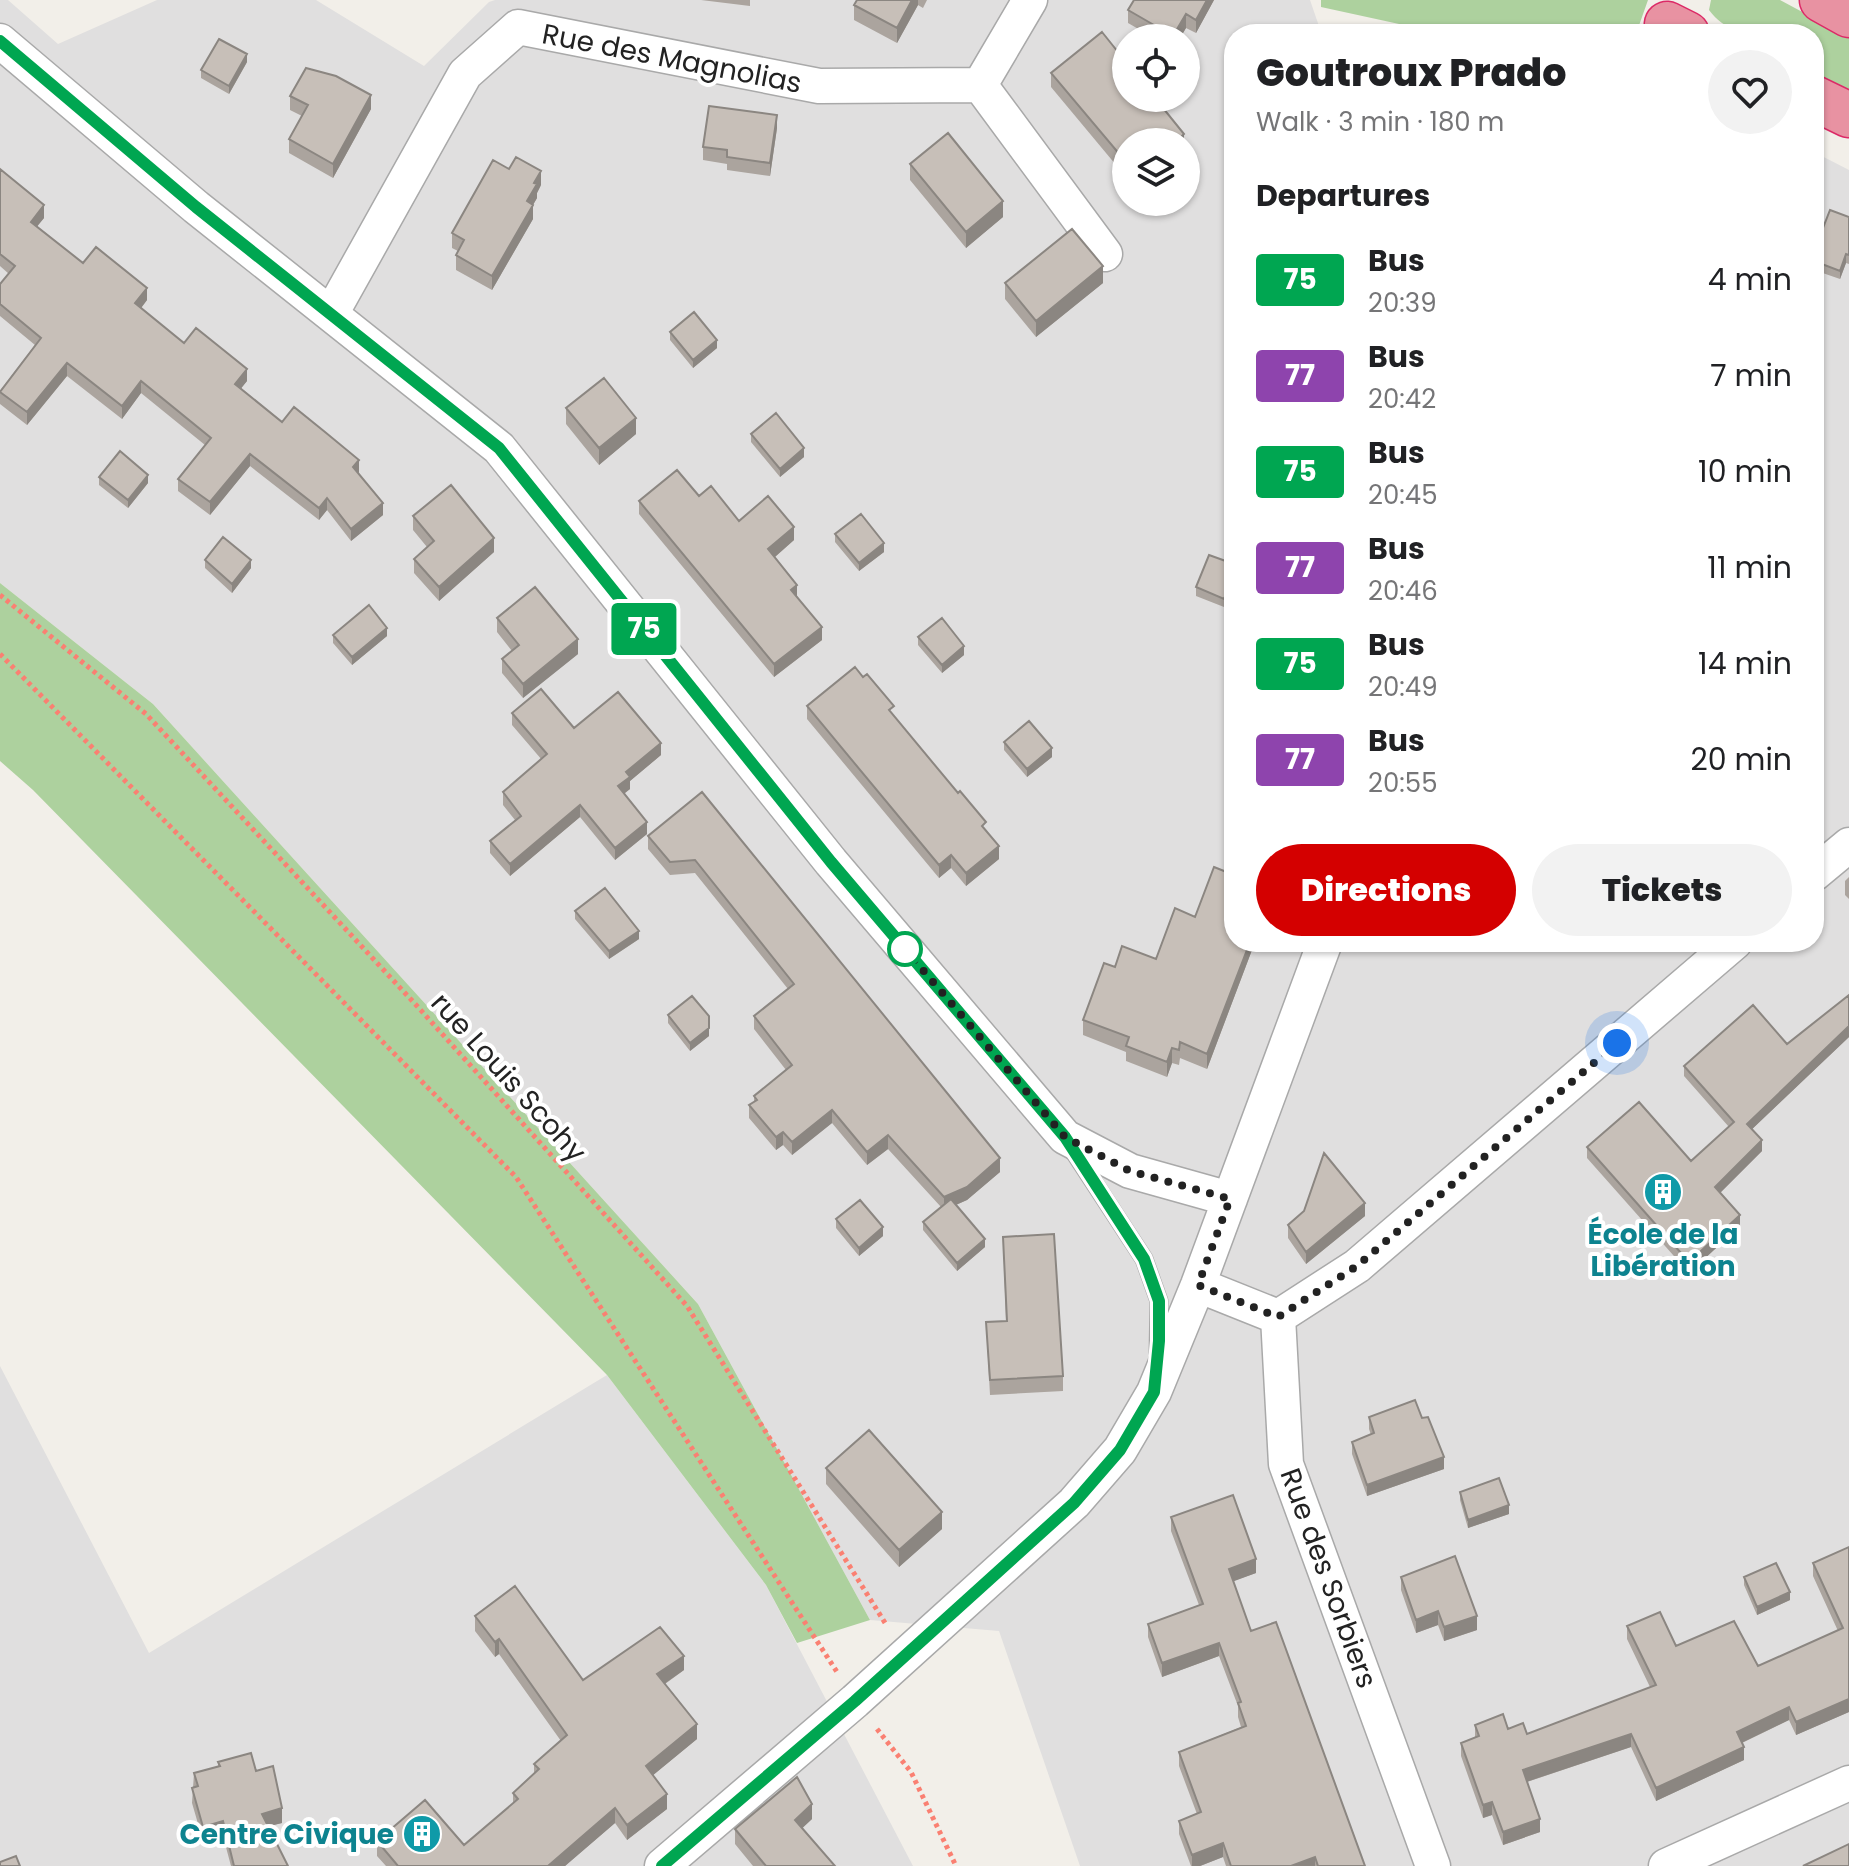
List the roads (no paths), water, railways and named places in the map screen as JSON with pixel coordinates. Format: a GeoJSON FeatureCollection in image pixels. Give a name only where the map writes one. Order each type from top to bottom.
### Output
{"type":"FeatureCollection","features":[{"type":"Feature","properties":{"kind":"highway"},"geometry":{"type":"LineString","coordinates":[[1822,0],[1849,15]]}},
{"type":"Feature","properties":{"kind":"highway"},"geometry":{"type":"LineString","coordinates":[[1824,103],[1849,115]]}},
{"type":"Feature","properties":{"kind":"street"},"geometry":{"type":"LineString","coordinates":[[1030,0],[980,85],[1105,254]]}},
{"type":"Feature","properties":{"kind":"street","name":"Rue des Magnolias"},"geometry":{"type":"LineString","coordinates":[[331,314],[465,74],[518,27],[819,86],[980,85]]}},
{"type":"Feature","properties":{"kind":"street"},"geometry":{"type":"LineString","coordinates":[[0,41],[196,207],[499,448],[831,862],[1065,1137],[1130,1171],[1230,1199]]}},
{"type":"Feature","properties":{"kind":"street"},"geometry":{"type":"LineString","coordinates":[[1824,866],[1849,845]]}},
{"type":"Feature","properties":{"kind":"street"},"geometry":{"type":"LineString","coordinates":[[662,1866],[855,1701],[1074,1503],[1120,1450],[1154,1392],[1198,1285],[1321,952]]}},
{"type":"Feature","properties":{"kind":"street"},"geometry":{"type":"LineString","coordinates":[[1198,1285],[1278,1317],[1357,1266],[1723,952]]}},
{"type":"Feature","properties":{"kind":"street","name":"Rue des Sorbiers"},"geometry":{"type":"LineString","coordinates":[[1278,1317],[1286,1464],[1433,1866]]}},
{"type":"Feature","properties":{"kind":"street"},"geometry":{"type":"LineString","coordinates":[[1666,1866],[1849,1783]]}},
{"type":"Feature","properties":{"kind":"lane"},"geometry":{"type":"LineString","coordinates":[[1065,1137],[1144,1259],[1159,1301],[1154,1392]]}},
{"type":"Feature","properties":{"kind":"place","name":"École de la Libération"},"geometry":{"type":"Point","coordinates":[1663,1192]}},
{"type":"Feature","properties":{"kind":"place","name":"Centre Civique"},"geometry":{"type":"Point","coordinates":[422,1834]}}]}
